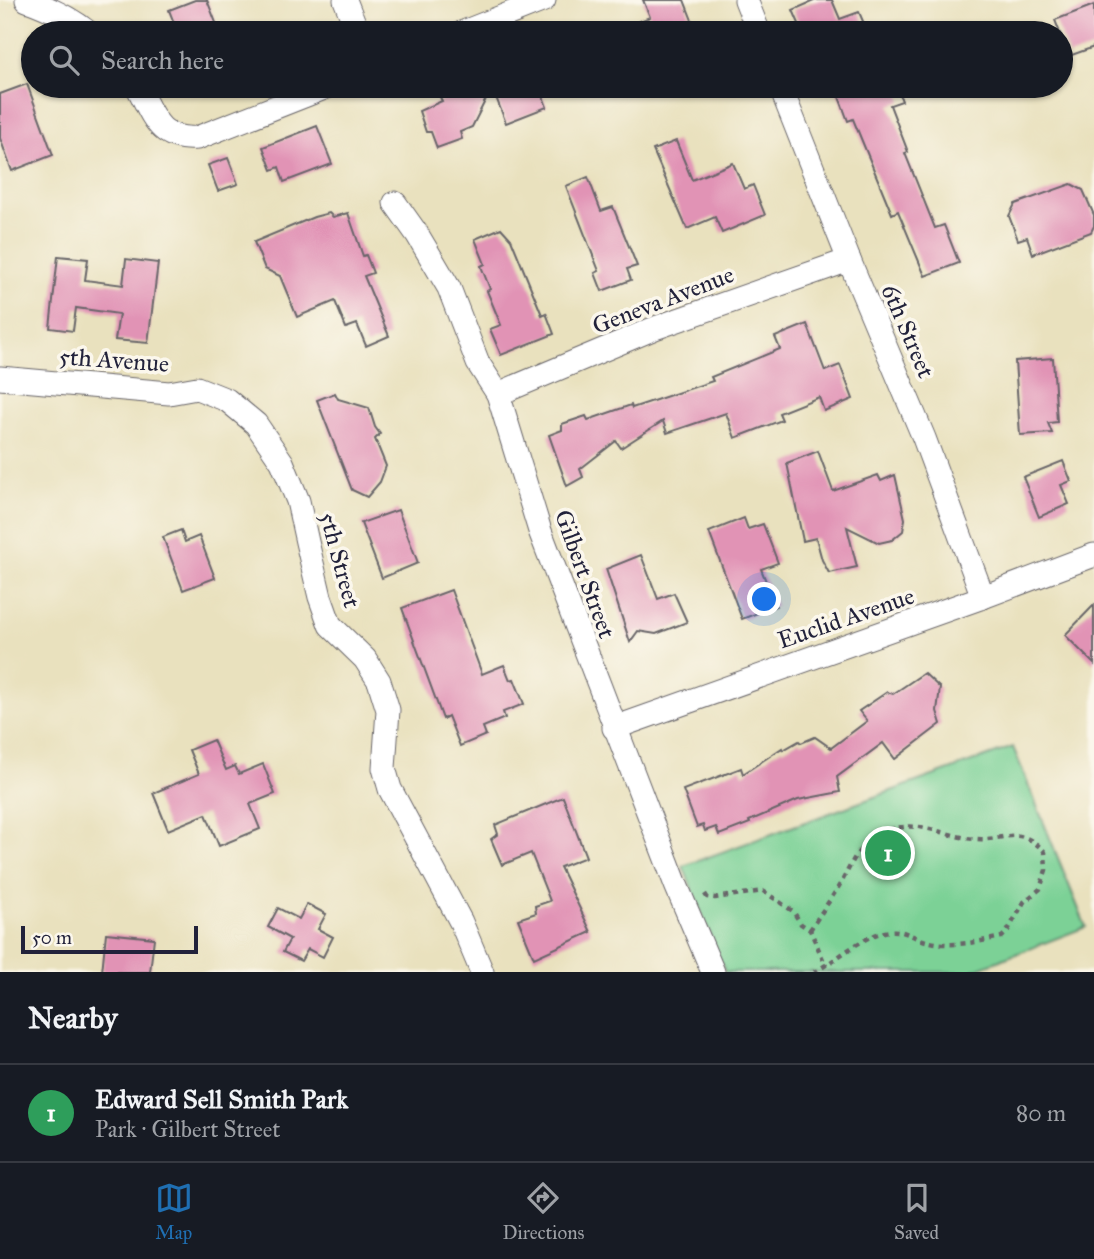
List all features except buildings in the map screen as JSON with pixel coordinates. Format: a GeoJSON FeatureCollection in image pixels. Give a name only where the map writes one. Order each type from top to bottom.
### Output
{"type":"FeatureCollection","features":[{"type":"Feature","properties":{"kind":"street"},"geometry":{"type":"LineString","coordinates":[[27,0],[47,7],[71,21]]}},
{"type":"Feature","properties":{"kind":"street"},"geometry":{"type":"LineString","coordinates":[[345,0],[353,21]]}},
{"type":"Feature","properties":{"kind":"street"},"geometry":{"type":"LineString","coordinates":[[491,21],[544,0]]}},
{"type":"Feature","properties":{"kind":"street"},"geometry":{"type":"LineString","coordinates":[[746,0],[754,21]]}},
{"type":"Feature","properties":{"kind":"street"},"geometry":{"type":"LineString","coordinates":[[144,98],[161,128],[181,139],[197,138],[299,98]]}},
{"type":"Feature","properties":{"kind":"street","name":"6th Street"},"geometry":{"type":"LineString","coordinates":[[785,98],[924,438],[984,597]]}},
{"type":"Feature","properties":{"kind":"street","name":"Gilbert Street"},"geometry":{"type":"LineString","coordinates":[[395,203],[449,288],[478,363],[498,394],[540,531],[614,728],[713,972]]}},
{"type":"Feature","properties":{"kind":"street","name":"Geneva Avenue"},"geometry":{"type":"LineString","coordinates":[[498,394],[655,328],[849,260]]}},
{"type":"Feature","properties":{"kind":"street","name":"5th Avenue"},"geometry":{"type":"LineString","coordinates":[[0,378],[169,393],[197,388],[227,400],[256,424]]}},
{"type":"Feature","properties":{"kind":"street","name":"5th Street"},"geometry":{"type":"LineString","coordinates":[[256,424],[282,462],[298,501],[312,564],[330,625],[365,659],[379,681],[388,710],[384,768],[390,789],[460,922],[482,972]]}},
{"type":"Feature","properties":{"kind":"street","name":"Euclid Avenue"},"geometry":{"type":"LineString","coordinates":[[614,728],[984,597],[1094,555]]}},
{"type":"Feature","properties":{"kind":"path"},"geometry":{"type":"LineString","coordinates":[[810,930],[861,850],[884,831],[903,826],[967,839],[1026,836],[1045,852],[1046,870],[1040,889],[1024,902],[1002,937],[955,946],[925,941],[893,930],[871,937],[814,972]]}},
{"type":"Feature","properties":{"kind":"path"},"geometry":{"type":"LineString","coordinates":[[676,886],[697,882],[707,897],[715,898],[763,891],[793,911],[801,924],[810,930],[826,966]]}},
{"type":"Feature","properties":{"kind":"green space"},"geometry":{"type":"Polygon","coordinates":[[[1013,747],[1086,927],[969,972],[725,972],[683,866],[1013,747]]]}},
{"type":"Feature","properties":{"kind":"place","name":"Edward Sell Smith Park"},"geometry":{"type":"Point","coordinates":[888,853]}}]}
